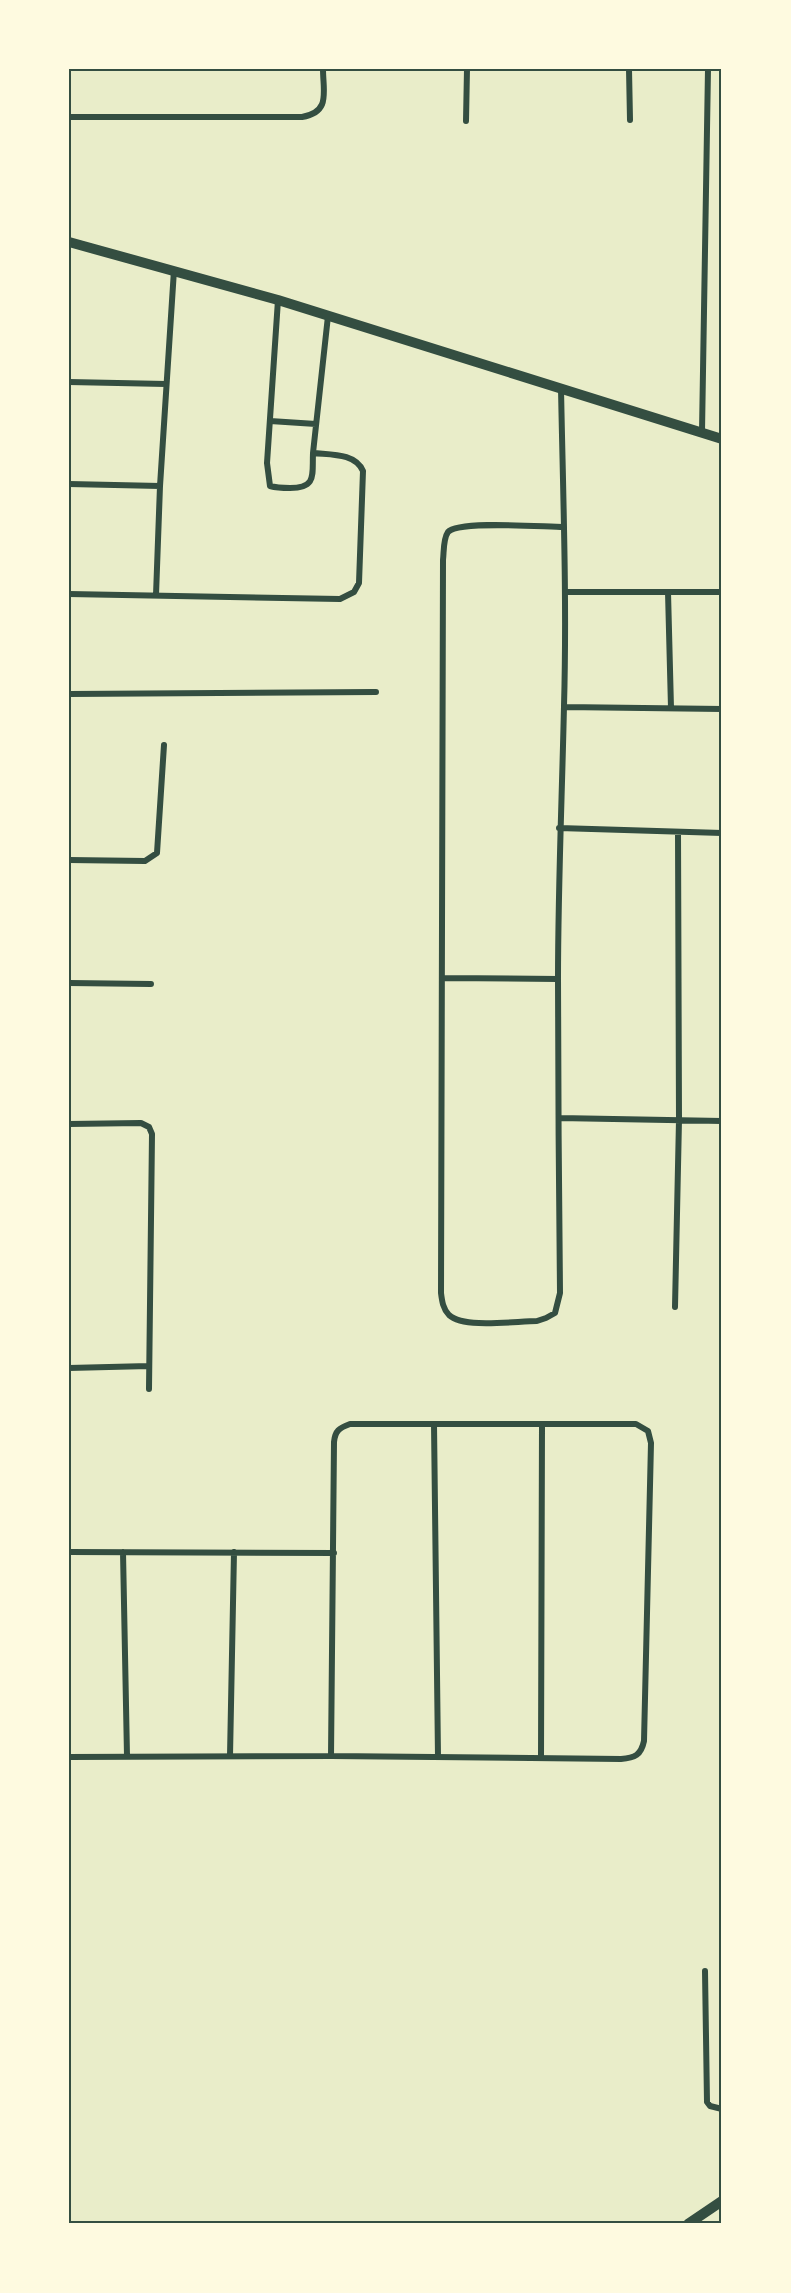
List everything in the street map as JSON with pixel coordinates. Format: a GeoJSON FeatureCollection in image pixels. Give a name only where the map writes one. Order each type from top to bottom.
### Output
{"type":"FeatureCollection","features":[{"type":"Feature","properties":{"kind":"street"},"geometry":{"type":"LineString","coordinates":[[69,117],[311,116],[318,113],[323,106],[323,69]]}},
{"type":"Feature","properties":{"kind":"street"},"geometry":{"type":"LineString","coordinates":[[466,121],[467,69]]}},
{"type":"Feature","properties":{"kind":"street"},"geometry":{"type":"LineString","coordinates":[[629,69],[630,120]]}},
{"type":"Feature","properties":{"kind":"street"},"geometry":{"type":"LineString","coordinates":[[702,432],[708,69]]}},
{"type":"Feature","properties":{"kind":"street"},"geometry":{"type":"LineString","coordinates":[[69,242],[278,300],[722,439]]}},
{"type":"Feature","properties":{"kind":"street"},"geometry":{"type":"LineString","coordinates":[[156,596],[160,486],[174,270]]}},
{"type":"Feature","properties":{"kind":"street"},"geometry":{"type":"LineString","coordinates":[[278,300],[267,463],[270,486],[275,488],[303,488],[312,478],[328,316]]}},
{"type":"Feature","properties":{"kind":"street"},"geometry":{"type":"LineString","coordinates":[[69,382],[166,384]]}},
{"type":"Feature","properties":{"kind":"street"},"geometry":{"type":"LineString","coordinates":[[561,388],[564,592],[564,706],[559,828],[560,1293],[555,1312],[546,1318],[537,1321],[472,1323],[449,1315],[443,1306],[441,1293],[443,560],[445,538],[454,528],[471,525],[563,527]]}},
{"type":"Feature","properties":{"kind":"street"},"geometry":{"type":"LineString","coordinates":[[270,421],[316,424]]}},
{"type":"Feature","properties":{"kind":"street"},"geometry":{"type":"LineString","coordinates":[[69,594],[340,599],[354,592],[359,583],[363,471],[357,462],[345,456],[313,453]]}},
{"type":"Feature","properties":{"kind":"street"},"geometry":{"type":"LineString","coordinates":[[69,484],[160,486]]}},
{"type":"Feature","properties":{"kind":"street"},"geometry":{"type":"LineString","coordinates":[[564,592],[722,592]]}},
{"type":"Feature","properties":{"kind":"street"},"geometry":{"type":"LineString","coordinates":[[669,592],[671,708]]}},
{"type":"Feature","properties":{"kind":"street"},"geometry":{"type":"LineString","coordinates":[[69,694],[376,693]]}},
{"type":"Feature","properties":{"kind":"street"},"geometry":{"type":"LineString","coordinates":[[564,706],[722,709]]}},
{"type":"Feature","properties":{"kind":"street"},"geometry":{"type":"LineString","coordinates":[[69,860],[145,861],[157,853],[164,745]]}},
{"type":"Feature","properties":{"kind":"street"},"geometry":{"type":"LineString","coordinates":[[559,828],[722,833]]}},
{"type":"Feature","properties":{"kind":"street"},"geometry":{"type":"LineString","coordinates":[[675,1307],[679,1120],[678,832]]}},
{"type":"Feature","properties":{"kind":"street"},"geometry":{"type":"LineString","coordinates":[[443,978],[558,979]]}},
{"type":"Feature","properties":{"kind":"street"},"geometry":{"type":"LineString","coordinates":[[69,983],[151,984]]}},
{"type":"Feature","properties":{"kind":"street"},"geometry":{"type":"LineString","coordinates":[[559,1118],[722,1121]]}},
{"type":"Feature","properties":{"kind":"street"},"geometry":{"type":"LineString","coordinates":[[69,1124],[141,1123],[149,1127],[152,1134],[154,1143],[148,1389]]}},
{"type":"Feature","properties":{"kind":"street"},"geometry":{"type":"LineString","coordinates":[[69,1368],[149,1366]]}},
{"type":"Feature","properties":{"kind":"street"},"geometry":{"type":"LineString","coordinates":[[69,1757],[630,1758],[638,1755],[645,1741],[651,1443],[648,1431],[636,1424],[350,1424],[340,1428],[335,1435],[334,1442],[331,1756]]}},
{"type":"Feature","properties":{"kind":"street"},"geometry":{"type":"LineString","coordinates":[[434,1424],[438,1757]]}},
{"type":"Feature","properties":{"kind":"street"},"geometry":{"type":"LineString","coordinates":[[541,1758],[542,1424]]}},
{"type":"Feature","properties":{"kind":"street"},"geometry":{"type":"LineString","coordinates":[[69,1551],[334,1553]]}},
{"type":"Feature","properties":{"kind":"street"},"geometry":{"type":"LineString","coordinates":[[123,1552],[127,1756]]}},
{"type":"Feature","properties":{"kind":"street"},"geometry":{"type":"LineString","coordinates":[[230,1756],[234,1552]]}},
{"type":"Feature","properties":{"kind":"street"},"geometry":{"type":"LineString","coordinates":[[705,1971],[706,2102],[710,2106],[722,2109]]}},
{"type":"Feature","properties":{"kind":"street"},"geometry":{"type":"LineString","coordinates":[[688,2224],[722,2201]]}}]}
